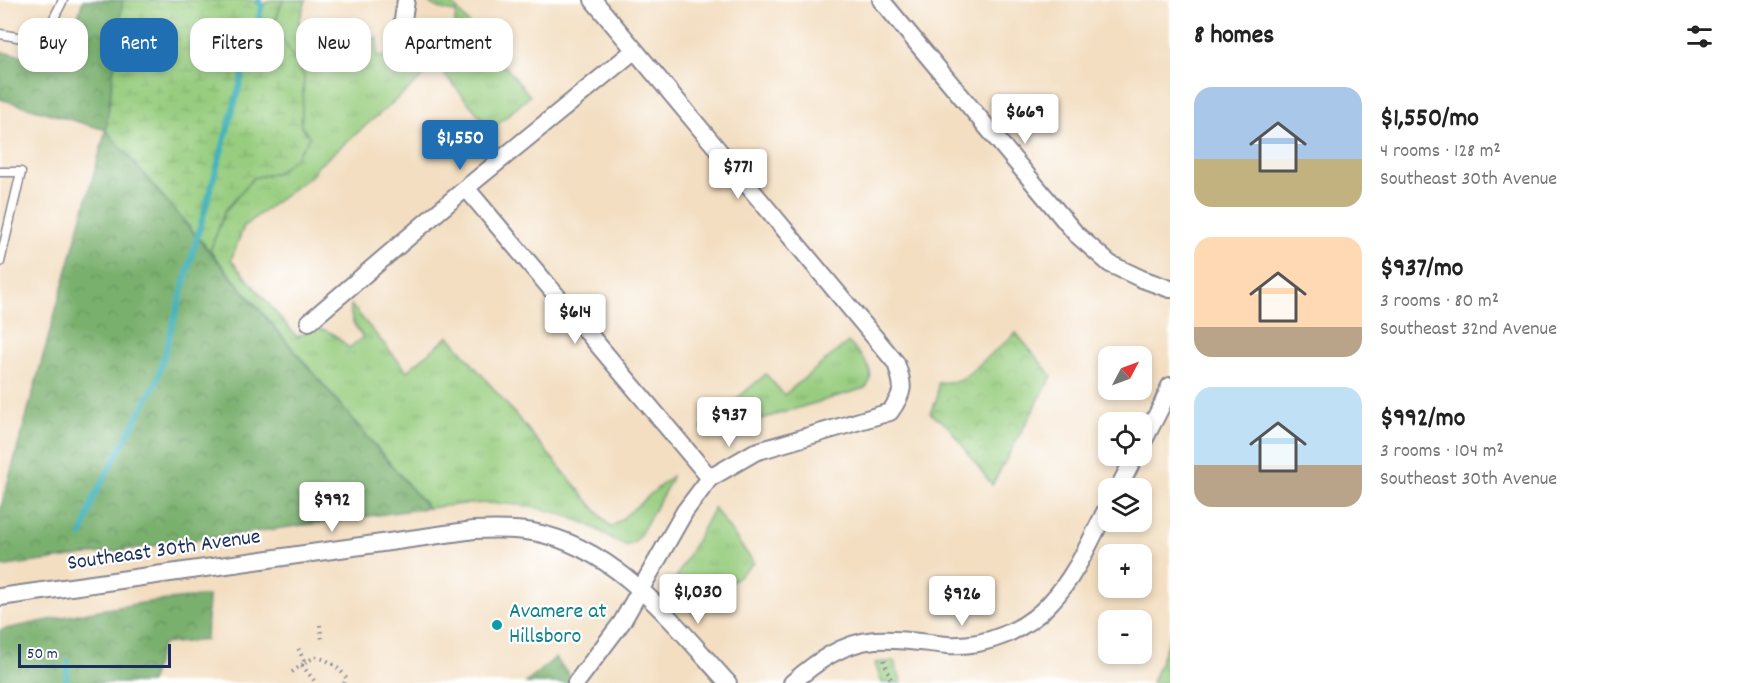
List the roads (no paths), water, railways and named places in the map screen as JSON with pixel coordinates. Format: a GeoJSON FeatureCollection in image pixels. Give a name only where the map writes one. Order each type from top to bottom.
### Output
{"type":"FeatureCollection","features":[{"type":"Feature","properties":{"kind":"street"},"geometry":{"type":"LineString","coordinates":[[403,18],[406,0]]}},
{"type":"Feature","properties":{"kind":"street"},"geometry":{"type":"LineString","coordinates":[[576,683],[622,622],[685,511],[710,478],[755,453],[890,412],[901,396],[902,382],[896,363],[593,0]]}},
{"type":"Feature","properties":{"kind":"street"},"geometry":{"type":"LineString","coordinates":[[882,0],[1076,234],[1110,264],[1170,290]]}},
{"type":"Feature","properties":{"kind":"street"},"geometry":{"type":"LineString","coordinates":[[309,322],[466,188],[635,50]]}},
{"type":"Feature","properties":{"kind":"street"},"geometry":{"type":"LineString","coordinates":[[466,188],[710,478]]}},
{"type":"Feature","properties":{"kind":"street"},"geometry":{"type":"LineString","coordinates":[[1152,424],[1170,386]]}},
{"type":"Feature","properties":{"kind":"street"},"geometry":{"type":"LineString","coordinates":[[792,683],[818,661],[835,651],[874,640],[949,645],[970,644],[992,640],[1012,631],[1049,605],[1062,589],[1098,524]]}},
{"type":"Feature","properties":{"kind":"street","name":"Southeast 30th Avenue"},"geometry":{"type":"LineString","coordinates":[[0,597],[474,530],[501,529],[535,532],[572,544],[613,568],[642,590],[728,683]]}},
{"type":"Feature","properties":{"kind":"lane"},"geometry":{"type":"LineString","coordinates":[[0,34],[28,39],[51,22],[63,0]]}},
{"type":"Feature","properties":{"kind":"lane"},"geometry":{"type":"LineString","coordinates":[[0,172],[21,172],[0,261]]}},
{"type":"Feature","properties":{"kind":"lane"},"geometry":{"type":"LineString","coordinates":[[0,212],[11,211]]}},
{"type":"Feature","properties":{"kind":"waterway"},"geometry":{"type":"LineString","coordinates":[[82,535],[93,499],[157,381],[262,6],[258,0]]}},
{"type":"Feature","properties":{"kind":"waterway"},"geometry":{"type":"LineString","coordinates":[[66,683],[68,662]]}},
{"type":"Feature","properties":{"kind":"place","name":"Avamere at Hillsboro"},"geometry":{"type":"Point","coordinates":[497,625]}}]}
